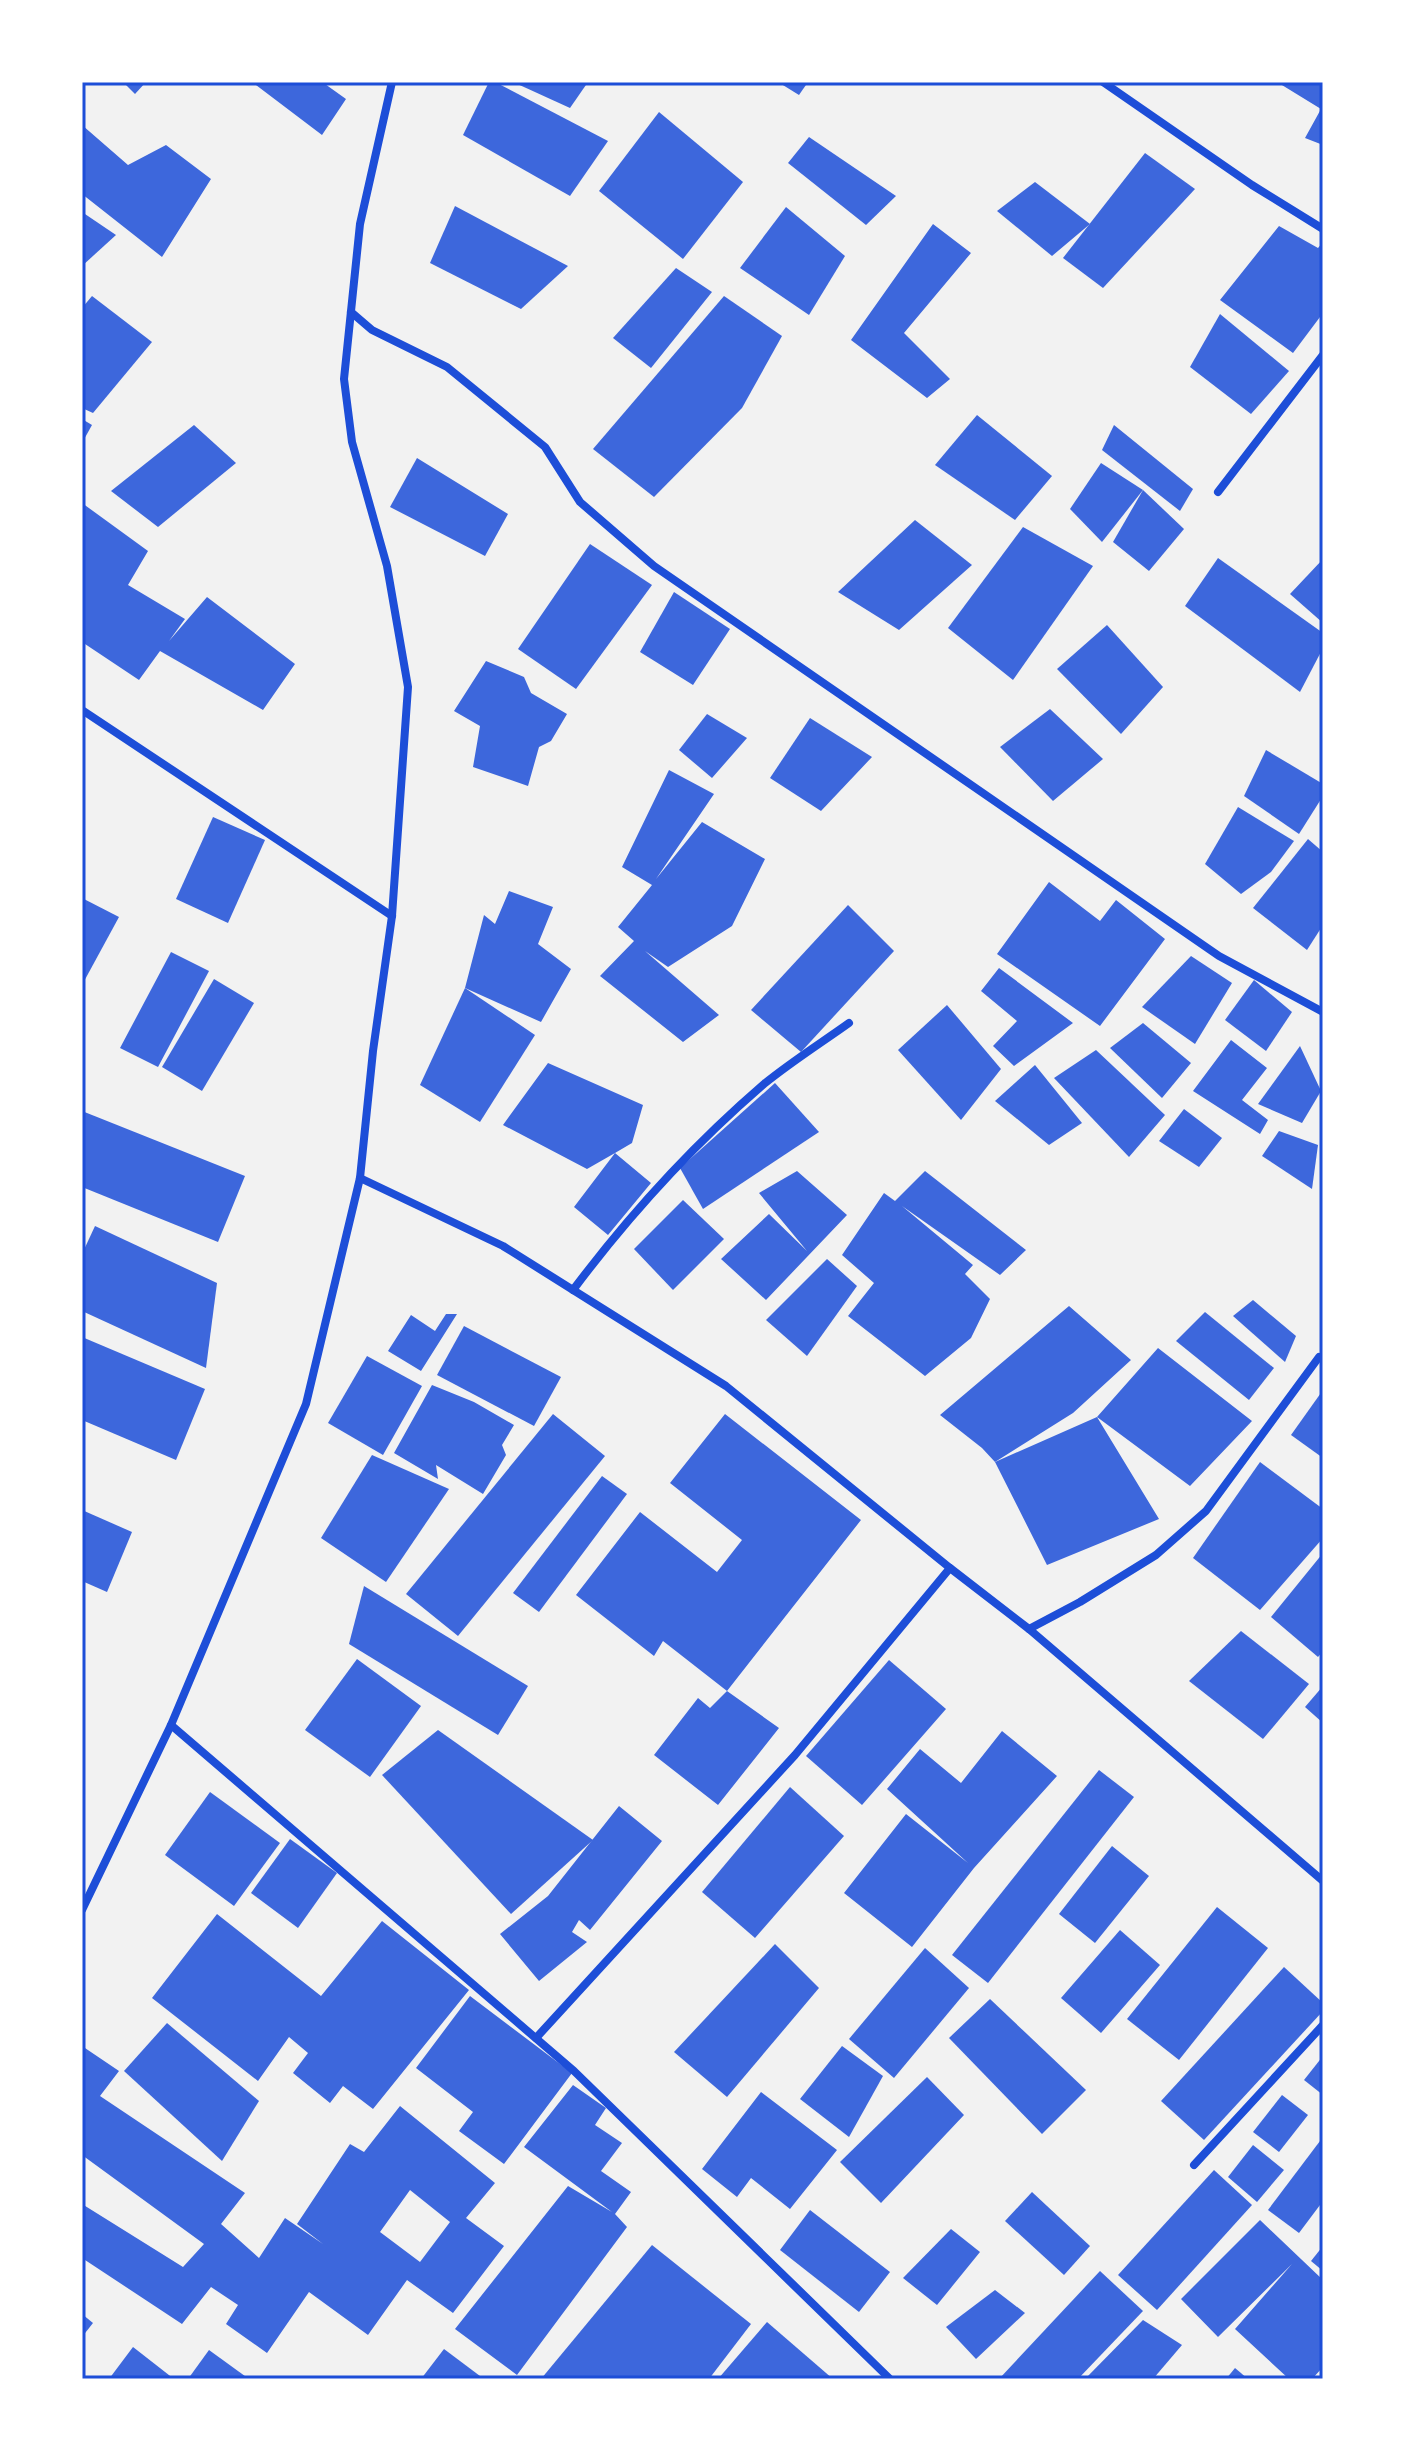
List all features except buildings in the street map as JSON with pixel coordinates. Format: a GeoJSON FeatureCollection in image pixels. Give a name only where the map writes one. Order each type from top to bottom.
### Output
{"type":"FeatureCollection","features":[{"type":"Feature","properties":{"kind":"street"},"geometry":{"type":"LineString","coordinates":[[82,1910],[171,1725],[306,1404],[360,1178],[373,1051],[392,916],[408,687],[387,566],[352,442],[344,379],[360,224],[392,82]]}},
{"type":"Feature","properties":{"kind":"street"},"geometry":{"type":"LineString","coordinates":[[1103,82],[1252,185],[1323,229]]}},
{"type":"Feature","properties":{"kind":"street"},"geometry":{"type":"LineString","coordinates":[[351,312],[372,330],[447,367],[545,447],[580,502],[654,566],[1219,956],[1323,1012]]}},
{"type":"Feature","properties":{"kind":"street"},"geometry":{"type":"LineString","coordinates":[[1218,492],[1323,355]]}},
{"type":"Feature","properties":{"kind":"street"},"geometry":{"type":"LineString","coordinates":[[82,710],[392,916]]}},
{"type":"Feature","properties":{"kind":"street"},"geometry":{"type":"LineString","coordinates":[[573,1290],[618,1230],[694,1147],[767,1082],[849,1023]]}},
{"type":"Feature","properties":{"kind":"street"},"geometry":{"type":"LineString","coordinates":[[360,1178],[503,1246],[726,1386],[1029,1629],[1323,1881]]}},
{"type":"Feature","properties":{"kind":"street"},"geometry":{"type":"LineString","coordinates":[[1029,1629],[1156,1555],[1206,1511],[1319,1357]]}},
{"type":"Feature","properties":{"kind":"street"},"geometry":{"type":"LineString","coordinates":[[536,2038],[803,1746],[950,1568]]}},
{"type":"Feature","properties":{"kind":"street"},"geometry":{"type":"LineString","coordinates":[[171,1725],[609,2104],[890,2379]]}},
{"type":"Feature","properties":{"kind":"street"},"geometry":{"type":"LineString","coordinates":[[1194,2165],[1323,2025]]}}]}
